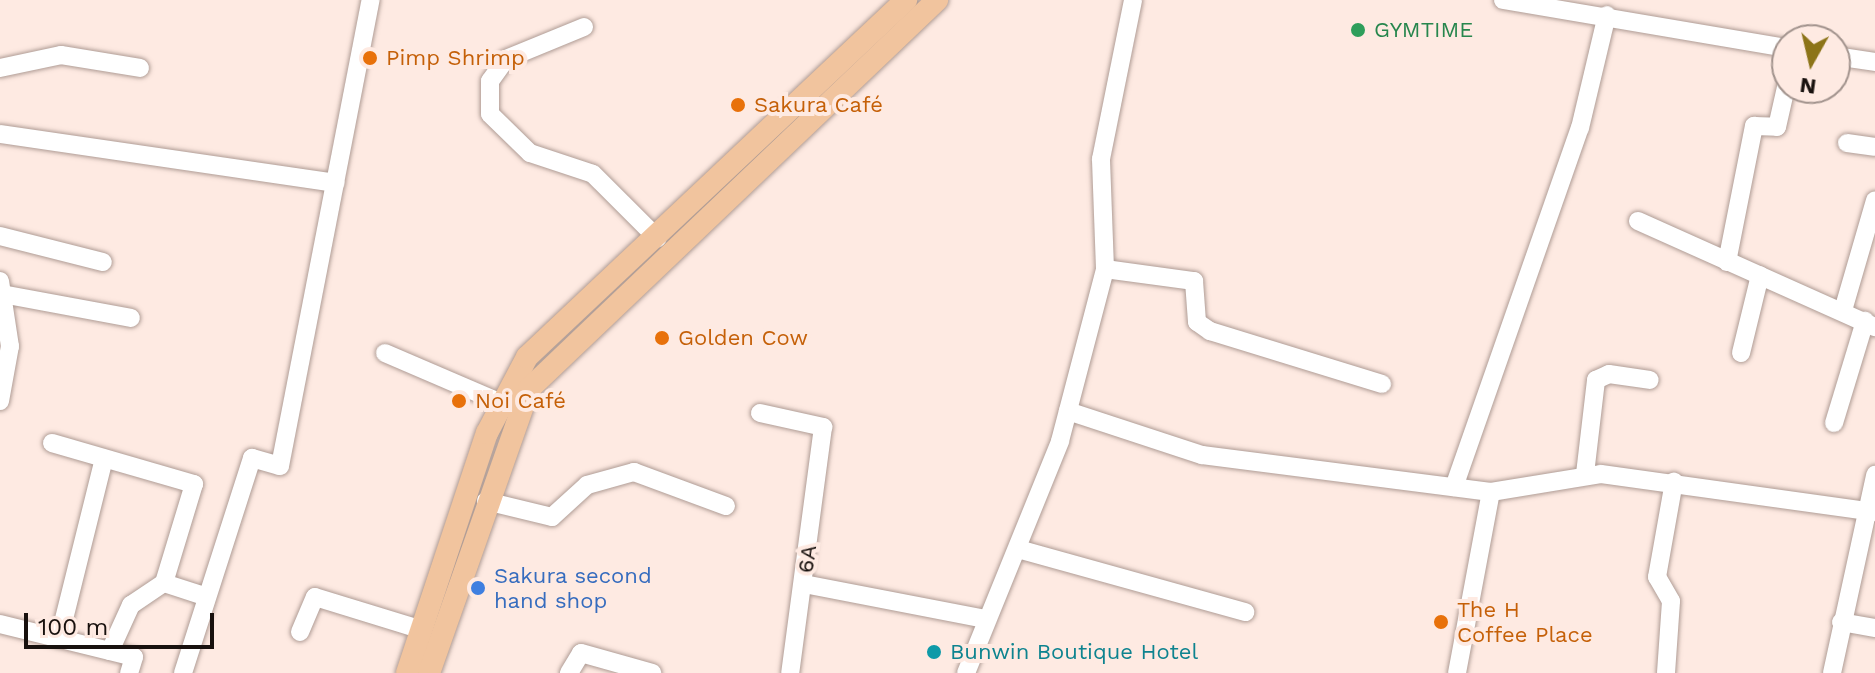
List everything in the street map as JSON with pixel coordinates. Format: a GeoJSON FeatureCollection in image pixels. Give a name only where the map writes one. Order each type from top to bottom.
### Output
{"type":"FeatureCollection","features":[{"type":"Feature","properties":{"kind":"main road"},"geometry":{"type":"LineString","coordinates":[[407,673],[499,402],[527,357],[657,238],[906,0]]}},
{"type":"Feature","properties":{"kind":"main road"},"geometry":{"type":"LineString","coordinates":[[429,673],[516,416],[546,369],[937,0]]}},
{"type":"Feature","properties":{"kind":"street"},"geometry":{"type":"LineString","coordinates":[[183,673],[252,458],[280,466],[371,0]]}},
{"type":"Feature","properties":{"kind":"street"},"geometry":{"type":"LineString","coordinates":[[966,673],[985,619],[1018,549],[1068,411],[1105,269],[1101,159],[1133,0]]}},
{"type":"Feature","properties":{"kind":"street"},"geometry":{"type":"LineString","coordinates":[[1503,0],[1607,15],[1771,45]]}},
{"type":"Feature","properties":{"kind":"street"},"geometry":{"type":"LineString","coordinates":[[1454,487],[1580,128],[1607,15]]}},
{"type":"Feature","properties":{"kind":"street"},"geometry":{"type":"LineString","coordinates":[[584,27],[506,59],[490,81],[490,114],[530,153],[593,174],[657,238]]}},
{"type":"Feature","properties":{"kind":"street"},"geometry":{"type":"LineString","coordinates":[[0,68],[61,55],[140,68]]}},
{"type":"Feature","properties":{"kind":"street"},"geometry":{"type":"LineString","coordinates":[[1851,58],[1875,62]]}},
{"type":"Feature","properties":{"kind":"street"},"geometry":{"type":"LineString","coordinates":[[1727,262],[1754,126],[1777,127],[1782,104]]}},
{"type":"Feature","properties":{"kind":"street"},"geometry":{"type":"LineString","coordinates":[[0,134],[335,183]]}},
{"type":"Feature","properties":{"kind":"street"},"geometry":{"type":"LineString","coordinates":[[1847,143],[1875,147]]}},
{"type":"Feature","properties":{"kind":"street"},"geometry":{"type":"LineString","coordinates":[[1844,307],[1875,200]]}},
{"type":"Feature","properties":{"kind":"street"},"geometry":{"type":"LineString","coordinates":[[1638,221],[1727,262],[1844,307],[1870,324],[1834,423]]}},
{"type":"Feature","properties":{"kind":"street"},"geometry":{"type":"LineString","coordinates":[[0,236],[103,262]]}},
{"type":"Feature","properties":{"kind":"street"},"geometry":{"type":"LineString","coordinates":[[1105,269],[1194,281],[1197,322],[1210,331],[1382,384]]}},
{"type":"Feature","properties":{"kind":"street"},"geometry":{"type":"LineString","coordinates":[[1741,353],[1760,275]]}},
{"type":"Feature","properties":{"kind":"street"},"geometry":{"type":"LineString","coordinates":[[0,401],[10,346],[1,287],[131,318]]}},
{"type":"Feature","properties":{"kind":"street"},"geometry":{"type":"LineString","coordinates":[[385,353],[499,402]]}},
{"type":"Feature","properties":{"kind":"street"},"geometry":{"type":"LineString","coordinates":[[1585,474],[1596,380],[1609,374],[1650,380]]}},
{"type":"Feature","properties":{"kind":"street"},"geometry":{"type":"LineString","coordinates":[[1068,411],[1202,455],[1491,492],[1585,474],[1674,482],[1872,512]]}},
{"type":"Feature","properties":{"kind":"street","name":"6A"},"geometry":{"type":"LineString","coordinates":[[760,413],[819,423],[822,445],[790,673]]}},
{"type":"Feature","properties":{"kind":"street"},"geometry":{"type":"LineString","coordinates":[[52,443],[194,484],[164,583],[131,605],[110,651]]}},
{"type":"Feature","properties":{"kind":"street"},"geometry":{"type":"LineString","coordinates":[[59,639],[104,459]]}},
{"type":"Feature","properties":{"kind":"street"},"geometry":{"type":"LineString","coordinates":[[486,501],[552,517],[587,485],[634,472],[726,506]]}},
{"type":"Feature","properties":{"kind":"street"},"geometry":{"type":"LineString","coordinates":[[1832,673],[1841,622],[1872,512],[1875,475]]}},
{"type":"Feature","properties":{"kind":"street"},"geometry":{"type":"LineString","coordinates":[[1666,673],[1671,601],[1657,577],[1674,482]]}},
{"type":"Feature","properties":{"kind":"street"},"geometry":{"type":"LineString","coordinates":[[1457,673],[1491,492]]}},
{"type":"Feature","properties":{"kind":"street"},"geometry":{"type":"LineString","coordinates":[[1018,549],[1245,612]]}},
{"type":"Feature","properties":{"kind":"street"},"geometry":{"type":"LineString","coordinates":[[164,583],[207,597]]}},
{"type":"Feature","properties":{"kind":"street"},"geometry":{"type":"LineString","coordinates":[[804,584],[985,619]]}},
{"type":"Feature","properties":{"kind":"street"},"geometry":{"type":"LineString","coordinates":[[300,632],[315,597],[422,630]]}},
{"type":"Feature","properties":{"kind":"street"},"geometry":{"type":"LineString","coordinates":[[1841,622],[1875,628]]}},
{"type":"Feature","properties":{"kind":"street"},"geometry":{"type":"LineString","coordinates":[[0,624],[134,657],[129,673]]}},
{"type":"Feature","properties":{"kind":"street"},"geometry":{"type":"LineString","coordinates":[[569,673],[581,653],[652,673]]}},
{"type":"Feature","properties":{"kind":"place","name":"GYMTIME"},"geometry":{"type":"Point","coordinates":[1358,30]}},
{"type":"Feature","properties":{"kind":"place","name":"Pimp Shrimp"},"geometry":{"type":"Point","coordinates":[370,58]}},
{"type":"Feature","properties":{"kind":"place","name":"Sakura Café"},"geometry":{"type":"Point","coordinates":[738,105]}},
{"type":"Feature","properties":{"kind":"place","name":"Golden Cow"},"geometry":{"type":"Point","coordinates":[662,338]}},
{"type":"Feature","properties":{"kind":"place","name":"Noi Café"},"geometry":{"type":"Point","coordinates":[459,401]}},
{"type":"Feature","properties":{"kind":"place","name":"Sakura second hand shop"},"geometry":{"type":"Point","coordinates":[478,588]}},
{"type":"Feature","properties":{"kind":"place","name":"The H Coffee Place"},"geometry":{"type":"Point","coordinates":[1441,622]}},
{"type":"Feature","properties":{"kind":"place","name":"Bunwin Boutique Hotel"},"geometry":{"type":"Point","coordinates":[934,652]}}]}
